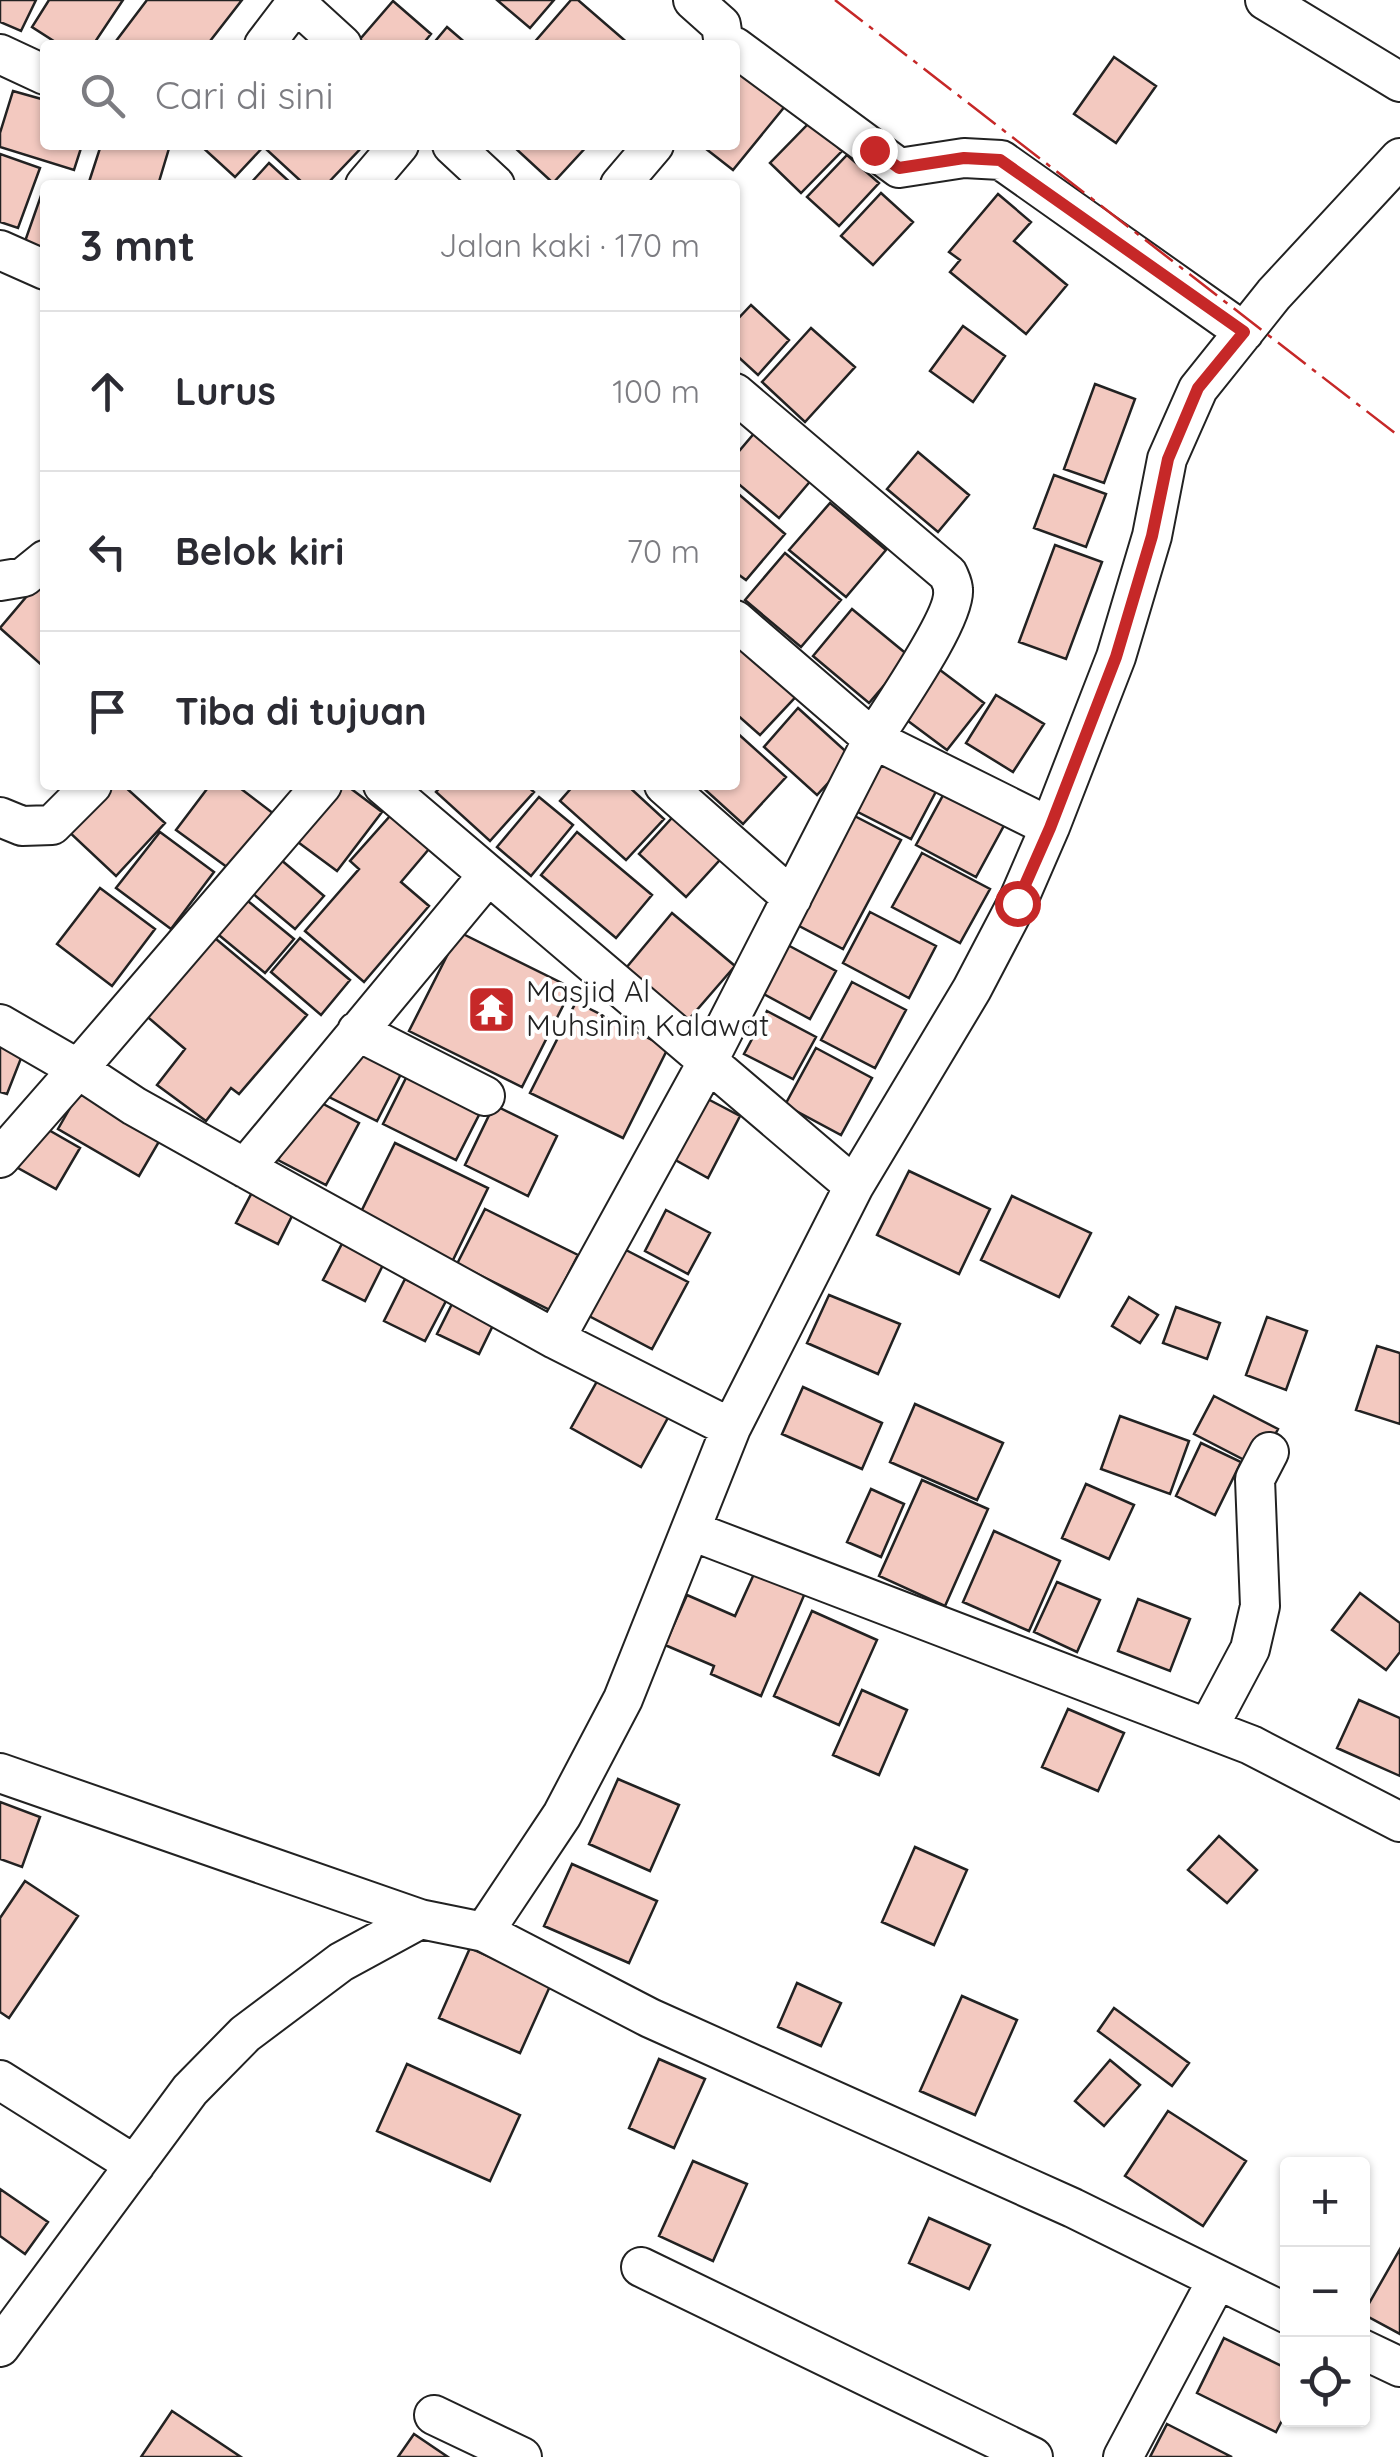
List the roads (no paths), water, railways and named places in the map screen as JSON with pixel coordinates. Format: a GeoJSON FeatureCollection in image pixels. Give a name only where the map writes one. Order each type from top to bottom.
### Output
{"type":"FeatureCollection","features":[{"type":"Feature","properties":{"kind":"street"},"geometry":{"type":"LineString","coordinates":[[693,0],[721,24],[727,40]]}},
{"type":"Feature","properties":{"kind":"street"},"geometry":{"type":"LineString","coordinates":[[1265,0],[1400,82]]}},
{"type":"Feature","properties":{"kind":"street"},"geometry":{"type":"LineString","coordinates":[[268,40],[297,1],[337,40]]}},
{"type":"Feature","properties":{"kind":"street"},"geometry":{"type":"LineString","coordinates":[[740,52],[899,168],[964,158],[1000,160],[1244,332]]}},
{"type":"Feature","properties":{"kind":"street"},"geometry":{"type":"LineString","coordinates":[[0,54],[40,73]]}},
{"type":"Feature","properties":{"kind":"street"},"geometry":{"type":"LineString","coordinates":[[368,180],[395,150]]}},
{"type":"Feature","properties":{"kind":"street"},"geometry":{"type":"LineString","coordinates":[[457,150],[490,180]]}},
{"type":"Feature","properties":{"kind":"street"},"geometry":{"type":"LineString","coordinates":[[624,180],[650,150]]}},
{"type":"Feature","properties":{"kind":"street"},"geometry":{"type":"LineString","coordinates":[[484,1932],[562,1815],[622,1699],[730,1428],[854,1186],[972,989],[1017,903],[1116,657],[1152,536],[1168,459],[1198,388],[1274,294],[1400,158]]}},
{"type":"Feature","properties":{"kind":"street"},"geometry":{"type":"LineString","coordinates":[[3,260],[40,269]]}},
{"type":"Feature","properties":{"kind":"street"},"geometry":{"type":"LineString","coordinates":[[555,1339],[708,1062],[873,740],[950,609],[954,590],[948,574],[740,398]]}},
{"type":"Feature","properties":{"kind":"street"},"geometry":{"type":"LineString","coordinates":[[0,581],[24,577],[40,564]]}},
{"type":"Feature","properties":{"kind":"street"},"geometry":{"type":"LineString","coordinates":[[740,624],[873,740],[1050,828]]}},
{"type":"Feature","properties":{"kind":"street"},"geometry":{"type":"LineString","coordinates":[[0,817],[22,826],[52,825],[87,790]]}},
{"type":"Feature","properties":{"kind":"street"},"geometry":{"type":"LineString","coordinates":[[0,1158],[318,790]]}},
{"type":"Feature","properties":{"kind":"street"},"geometry":{"type":"LineString","coordinates":[[389,790],[854,1186]]}},
{"type":"Feature","properties":{"kind":"street"},"geometry":{"type":"LineString","coordinates":[[670,790],[792,898]]}},
{"type":"Feature","properties":{"kind":"street"},"geometry":{"type":"LineString","coordinates":[[244,1168],[488,875]]}},
{"type":"Feature","properties":{"kind":"street"},"geometry":{"type":"LineString","coordinates":[[0,1024],[244,1168],[555,1339],[730,1428]]}},
{"type":"Feature","properties":{"kind":"street"},"geometry":{"type":"LineString","coordinates":[[357,1031],[485,1096]]}},
{"type":"Feature","properties":{"kind":"street"},"geometry":{"type":"LineString","coordinates":[[1208,1728],[1250,1649],[1260,1606],[1256,1479],[1269,1452]]}},
{"type":"Feature","properties":{"kind":"street"},"geometry":{"type":"LineString","coordinates":[[692,1531],[1251,1744],[1400,1822]]}},
{"type":"Feature","properties":{"kind":"street"},"geometry":{"type":"LineString","coordinates":[[0,1773],[420,1919],[484,1932],[650,2018],[1073,2208],[1280,2310]]}},
{"type":"Feature","properties":{"kind":"street"},"geometry":{"type":"LineString","coordinates":[[0,2347],[190,2090],[245,2034],[341,1962],[420,1919]]}},
{"type":"Feature","properties":{"kind":"street"},"geometry":{"type":"LineString","coordinates":[[0,2080],[135,2165]]}},
{"type":"Feature","properties":{"kind":"street"},"geometry":{"type":"LineString","coordinates":[[640,2268],[1033,2457]]}},
{"type":"Feature","properties":{"kind":"street"},"geometry":{"type":"LineString","coordinates":[[1124,2457],[1217,2280]]}},
{"type":"Feature","properties":{"kind":"street"},"geometry":{"type":"LineString","coordinates":[[1370,2353],[1400,2367]]}},
{"type":"Feature","properties":{"kind":"street"},"geometry":{"type":"LineString","coordinates":[[434,2415],[522,2457]]}},
{"type":"Feature","properties":{"kind":"place","name":"Masjid Al Muhsinin Kalawat"},"geometry":{"type":"Point","coordinates":[491,1009]}}]}
